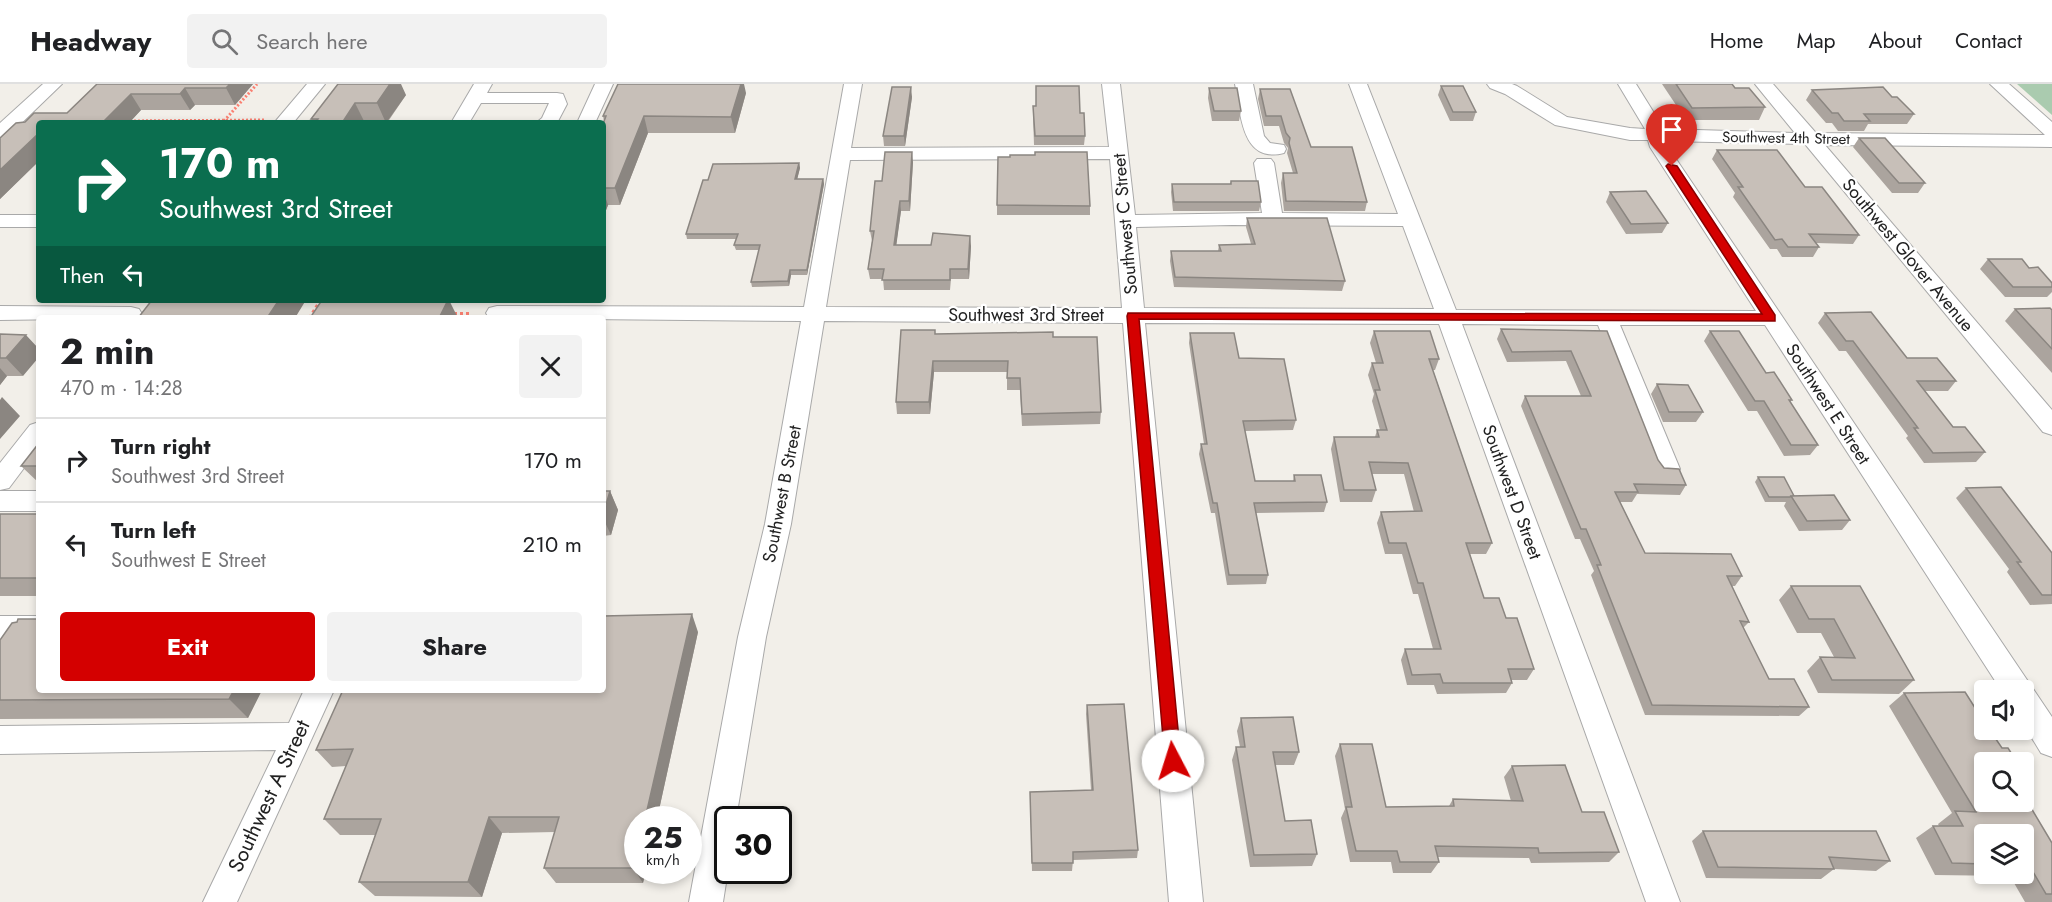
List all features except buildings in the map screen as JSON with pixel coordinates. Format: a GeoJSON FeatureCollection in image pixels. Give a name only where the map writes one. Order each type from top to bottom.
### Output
{"type":"FeatureCollection","features":[{"type":"Feature","properties":{"kind":"street"},"geometry":{"type":"LineString","coordinates":[[0,133],[53,84]]}},
{"type":"Feature","properties":{"kind":"street"},"geometry":{"type":"LineString","coordinates":[[278,120],[316,84]]}},
{"type":"Feature","properties":{"kind":"street"},"geometry":{"type":"LineString","coordinates":[[587,120],[604,84]]}},
{"type":"Feature","properties":{"kind":"street","name":"Southwest B Street"},"geometry":{"type":"LineString","coordinates":[[706,902],[752,637],[778,524],[853,84]]}},
{"type":"Feature","properties":{"kind":"street","name":"Southwest C Street"},"geometry":{"type":"LineString","coordinates":[[1111,84],[1186,902]]}},
{"type":"Feature","properties":{"kind":"street"},"geometry":{"type":"LineString","coordinates":[[1244,84],[1255,138],[1270,156],[1273,221]]}},
{"type":"Feature","properties":{"kind":"street","name":"Southwest D Street"},"geometry":{"type":"LineString","coordinates":[[1358,84],[1448,317],[1663,902]]}},
{"type":"Feature","properties":{"kind":"street","name":"Southwest 4th Street"},"geometry":{"type":"LineString","coordinates":[[1496,84],[1512,90],[1561,121],[1612,132],[1810,139],[2052,141]]}},
{"type":"Feature","properties":{"kind":"street","name":"Southwest E Street"},"geometry":{"type":"LineString","coordinates":[[1627,84],[1654,126],[1659,147],[2010,680]]}},
{"type":"Feature","properties":{"kind":"street","name":"Southwest Glover Avenue"},"geometry":{"type":"LineString","coordinates":[[1764,84],[2052,426]]}},
{"type":"Feature","properties":{"kind":"street"},"geometry":{"type":"LineString","coordinates":[[1999,84],[2052,132]]}},
{"type":"Feature","properties":{"kind":"street"},"geometry":{"type":"LineString","coordinates":[[462,120],[479,91],[556,98],[558,104],[550,120]]}},
{"type":"Feature","properties":{"kind":"street"},"geometry":{"type":"LineString","coordinates":[[842,154],[1119,153]]}},
{"type":"Feature","properties":{"kind":"street"},"geometry":{"type":"LineString","coordinates":[[1125,221],[1411,220]]}},
{"type":"Feature","properties":{"kind":"street"},"geometry":{"type":"LineString","coordinates":[[0,221],[36,222]]}},
{"type":"Feature","properties":{"kind":"street","name":"Southwest 3rd Street"},"geometry":{"type":"LineString","coordinates":[[498,310],[814,315],[1771,318]]}},
{"type":"Feature","properties":{"kind":"street"},"geometry":{"type":"LineString","coordinates":[[0,313],[134,311]]}},
{"type":"Feature","properties":{"kind":"street"},"geometry":{"type":"LineString","coordinates":[[1606,317],[1666,469]]}},
{"type":"Feature","properties":{"kind":"street"},"geometry":{"type":"LineString","coordinates":[[0,481],[36,435]]}},
{"type":"Feature","properties":{"kind":"street"},"geometry":{"type":"LineString","coordinates":[[0,501],[36,501]]}},
{"type":"Feature","properties":{"kind":"street"},"geometry":{"type":"LineString","coordinates":[[0,628],[36,628]]}},
{"type":"Feature","properties":{"kind":"street","name":"Southwest A Street"},"geometry":{"type":"LineString","coordinates":[[220,902],[318,693]]}},
{"type":"Feature","properties":{"kind":"street"},"geometry":{"type":"LineString","coordinates":[[2034,715],[2052,743]]}},
{"type":"Feature","properties":{"kind":"street"},"geometry":{"type":"LineString","coordinates":[[0,740],[298,736]]}},
{"type":"Feature","properties":{"kind":"path"},"geometry":{"type":"LineString","coordinates":[[225,120],[257,84]]}},
{"type":"Feature","properties":{"kind":"path"},"geometry":{"type":"LineString","coordinates":[[317,315],[323,314]]}},
{"type":"Feature","properties":{"kind":"path"},"geometry":{"type":"LineString","coordinates":[[448,314],[471,314]]}},
{"type":"Feature","properties":{"kind":"green space"},"geometry":{"type":"Polygon","coordinates":[[[2017,84],[2052,84],[2052,115],[2017,84]]]}},
{"type":"Feature","properties":{"kind":"route"},"geometry":{"type":"LineString","coordinates":[[1173,761],[1133,316],[1771,318],[1672,166]]}}]}
